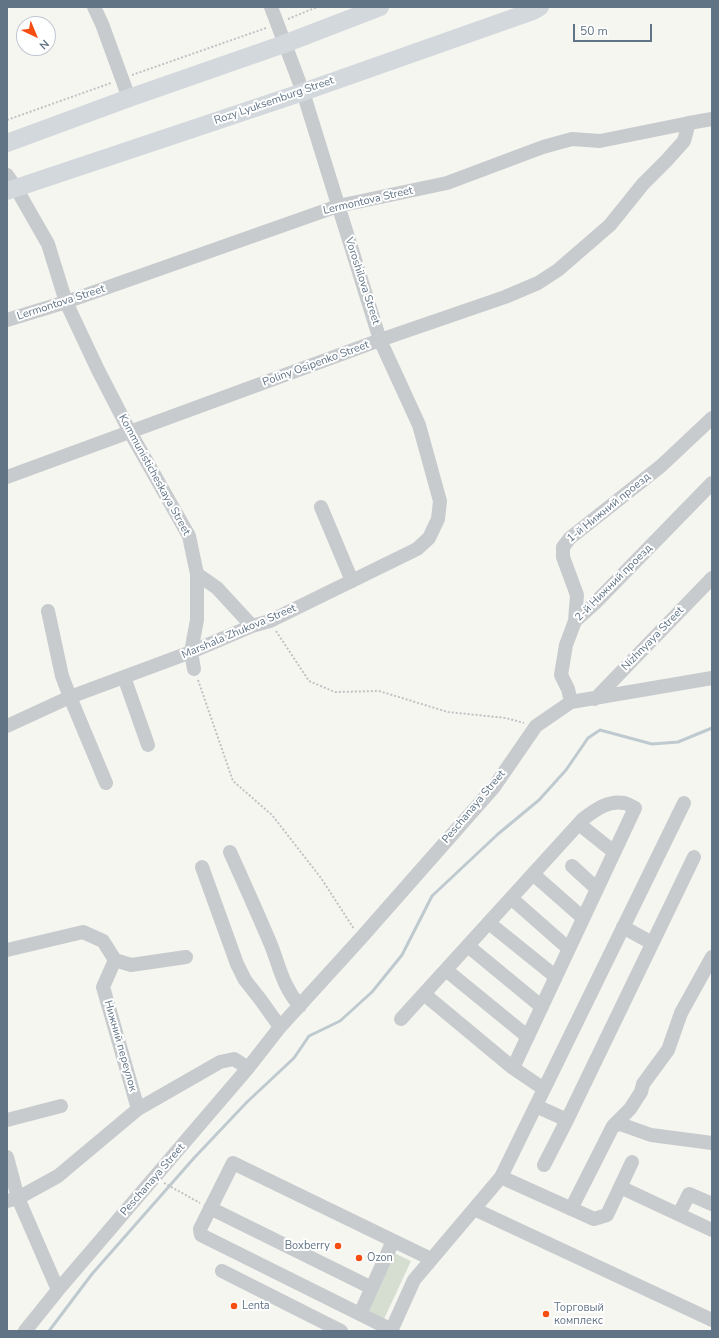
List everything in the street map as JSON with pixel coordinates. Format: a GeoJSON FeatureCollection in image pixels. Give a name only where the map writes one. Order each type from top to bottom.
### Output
{"type":"FeatureCollection","features":[{"type":"Feature","properties":{"kind":"main road"},"geometry":{"type":"LineString","coordinates":[[7,143],[129,98],[284,44],[380,7]]}},
{"type":"Feature","properties":{"kind":"main road","name":"Rozy Lyuksemburg Street"},"geometry":{"type":"LineString","coordinates":[[10,185],[303,92],[534,11],[540,7]]}},
{"type":"Feature","properties":{"kind":"street"},"geometry":{"type":"LineString","coordinates":[[94,7],[102,24],[129,98]]}},
{"type":"Feature","properties":{"kind":"street","name":"Voroshilova Street"},"geometry":{"type":"LineString","coordinates":[[271,7],[303,92],[380,340],[419,425],[440,502],[438,519],[429,538],[417,549]]}},
{"type":"Feature","properties":{"kind":"street"},"geometry":{"type":"LineString","coordinates":[[506,20],[552,7]]}},
{"type":"Feature","properties":{"kind":"street","name":"Lermontova Street"},"geometry":{"type":"LineString","coordinates":[[7,320],[66,302],[338,206],[447,183],[544,147],[572,139],[600,141],[712,119]]}},
{"type":"Feature","properties":{"kind":"street","name":"Poliny Osipenko Street"},"geometry":{"type":"LineString","coordinates":[[7,477],[380,340],[505,297],[538,283],[558,270],[610,224],[643,184],[684,140],[690,123]]}},
{"type":"Feature","properties":{"kind":"street","name":"Kommunisticheskaya Street"},"geometry":{"type":"LineString","coordinates":[[10,185],[48,244],[66,302],[98,370],[130,432],[189,536],[197,574],[197,620],[191,652],[194,669]]}},
{"type":"Feature","properties":{"kind":"street","name":"1-й Нижний проезд"},"geometry":{"type":"LineString","coordinates":[[575,621],[577,594],[562,557],[563,547],[570,538],[661,466],[712,418]]}},
{"type":"Feature","properties":{"kind":"street","name":"2-й Нижний проезд"},"geometry":{"type":"LineString","coordinates":[[571,702],[568,689],[561,675],[566,645],[575,621],[595,603],[712,483]]}},
{"type":"Feature","properties":{"kind":"street"},"geometry":{"type":"LineString","coordinates":[[321,506],[352,581]]}},
{"type":"Feature","properties":{"kind":"street","name":"Marshala Zhukova Street"},"geometry":{"type":"LineString","coordinates":[[7,726],[70,698],[191,652],[252,626],[270,621],[417,549]]}},
{"type":"Feature","properties":{"kind":"street"},"geometry":{"type":"LineString","coordinates":[[197,574],[217,588],[252,626]]}},
{"type":"Feature","properties":{"kind":"street","name":"Nizhnyaya Street"},"geometry":{"type":"LineString","coordinates":[[594,699],[712,578]]}},
{"type":"Feature","properties":{"kind":"street"},"geometry":{"type":"LineString","coordinates":[[48,612],[62,676],[106,783]]}},
{"type":"Feature","properties":{"kind":"street"},"geometry":{"type":"LineString","coordinates":[[124,677],[148,745]]}},
{"type":"Feature","properties":{"kind":"street","name":"Peschanaya Street"},"geometry":{"type":"LineString","coordinates":[[25,1331],[58,1290],[248,1068],[280,1027],[361,938],[494,787],[536,726],[571,702],[712,678]]}},
{"type":"Feature","properties":{"kind":"street"},"geometry":{"type":"LineString","coordinates":[[401,1019],[579,824],[598,808],[610,804],[624,803],[635,808],[513,1068]]}},
{"type":"Feature","properties":{"kind":"street"},"geometry":{"type":"LineString","coordinates":[[431,1260],[233,1163],[200,1229],[201,1236],[360,1314],[391,1331],[414,1280],[431,1260],[501,1177],[684,803]]}},
{"type":"Feature","properties":{"kind":"street"},"geometry":{"type":"LineString","coordinates":[[579,824],[614,852]]}},
{"type":"Feature","properties":{"kind":"street"},"geometry":{"type":"LineString","coordinates":[[230,852],[272,947],[287,988],[291,996],[300,1006]]}},
{"type":"Feature","properties":{"kind":"street"},"geometry":{"type":"LineString","coordinates":[[544,1164],[567,1120],[694,857]]}},
{"type":"Feature","properties":{"kind":"street"},"geometry":{"type":"LineString","coordinates":[[572,866],[597,889]]}},
{"type":"Feature","properties":{"kind":"street"},"geometry":{"type":"LineString","coordinates":[[202,867],[237,964],[245,980],[260,998],[280,1027]]}},
{"type":"Feature","properties":{"kind":"street"},"geometry":{"type":"LineString","coordinates":[[533,874],[583,918]]}},
{"type":"Feature","properties":{"kind":"street"},"geometry":{"type":"LineString","coordinates":[[511,898],[569,949]]}},
{"type":"Feature","properties":{"kind":"street"},"geometry":{"type":"LineString","coordinates":[[489,923],[556,977]]}},
{"type":"Feature","properties":{"kind":"street"},"geometry":{"type":"LineString","coordinates":[[623,927],[652,943]]}},
{"type":"Feature","properties":{"kind":"street"},"geometry":{"type":"LineString","coordinates":[[7,950],[83,932],[103,941],[115,960],[131,965],[186,957]]}},
{"type":"Feature","properties":{"kind":"street"},"geometry":{"type":"LineString","coordinates":[[468,946],[542,1007]]}},
{"type":"Feature","properties":{"kind":"street"},"geometry":{"type":"LineString","coordinates":[[571,1209],[613,1126],[630,1109],[641,1092],[643,1084],[668,1050],[681,1013],[712,957]]}},
{"type":"Feature","properties":{"kind":"street","name":"Нижний переулок"},"geometry":{"type":"LineString","coordinates":[[115,960],[103,987],[138,1109]]}},
{"type":"Feature","properties":{"kind":"street"},"geometry":{"type":"LineString","coordinates":[[446,970],[528,1037]]}},
{"type":"Feature","properties":{"kind":"street"},"geometry":{"type":"LineString","coordinates":[[424,994],[513,1068],[544,1089]]}},
{"type":"Feature","properties":{"kind":"street"},"geometry":{"type":"LineString","coordinates":[[12,1199],[58,1176],[138,1109],[220,1062],[234,1059],[248,1068]]}},
{"type":"Feature","properties":{"kind":"street"},"geometry":{"type":"LineString","coordinates":[[7,1120],[61,1106]]}},
{"type":"Feature","properties":{"kind":"street"},"geometry":{"type":"LineString","coordinates":[[536,1106],[567,1120]]}},
{"type":"Feature","properties":{"kind":"street"},"geometry":{"type":"LineString","coordinates":[[613,1126],[620,1124],[651,1134],[712,1143]]}},
{"type":"Feature","properties":{"kind":"street"},"geometry":{"type":"LineString","coordinates":[[7,1157],[12,1199],[58,1290]]}},
{"type":"Feature","properties":{"kind":"street"},"geometry":{"type":"LineString","coordinates":[[501,1177],[594,1219],[607,1215],[632,1162]]}},
{"type":"Feature","properties":{"kind":"street"},"geometry":{"type":"LineString","coordinates":[[620,1187],[712,1230]]}},
{"type":"Feature","properties":{"kind":"street"},"geometry":{"type":"LineString","coordinates":[[679,1214],[689,1194],[712,1204]]}},
{"type":"Feature","properties":{"kind":"street"},"geometry":{"type":"LineString","coordinates":[[210,1208],[372,1288]]}},
{"type":"Feature","properties":{"kind":"street"},"geometry":{"type":"LineString","coordinates":[[474,1209],[712,1320]]}},
{"type":"Feature","properties":{"kind":"street"},"geometry":{"type":"LineString","coordinates":[[360,1314],[393,1241]]}},
{"type":"Feature","properties":{"kind":"street"},"geometry":{"type":"LineString","coordinates":[[222,1271],[341,1331]]}},
{"type":"Feature","properties":{"kind":"path"},"geometry":{"type":"LineString","coordinates":[[7,120],[277,24],[317,7]]}},
{"type":"Feature","properties":{"kind":"path"},"geometry":{"type":"LineString","coordinates":[[270,621],[309,681],[335,692],[379,691],[448,712],[506,718],[536,726]]}},
{"type":"Feature","properties":{"kind":"path"},"geometry":{"type":"LineString","coordinates":[[194,669],[233,781],[272,815],[321,878],[361,938]]}},
{"type":"Feature","properties":{"kind":"path"},"geometry":{"type":"LineString","coordinates":[[172,1188],[210,1208]]}},
{"type":"Feature","properties":{"kind":"shaded area"},"geometry":{"type":"Polygon","coordinates":[[[392,1252],[411,1261],[384,1319],[369,1311],[368,1305],[392,1252]]]}},
{"type":"Feature","properties":{"kind":"waterway"},"geometry":{"type":"LineString","coordinates":[[49,1331],[92,1274],[194,1158],[247,1102],[294,1058],[309,1036],[340,1021],[372,992],[402,955],[432,896],[498,834],[539,800],[566,770],[588,738],[600,730],[652,744],[678,742],[712,728]]}},
{"type":"Feature","properties":{"kind":"place","name":"Boxberry"},"geometry":{"type":"Point","coordinates":[338,1246]}},
{"type":"Feature","properties":{"kind":"place","name":"Ozon"},"geometry":{"type":"Point","coordinates":[359,1258]}},
{"type":"Feature","properties":{"kind":"place","name":"Lenta"},"geometry":{"type":"Point","coordinates":[234,1306]}},
{"type":"Feature","properties":{"kind":"place","name":"Торговый комплекс"},"geometry":{"type":"Point","coordinates":[546,1314]}}]}
